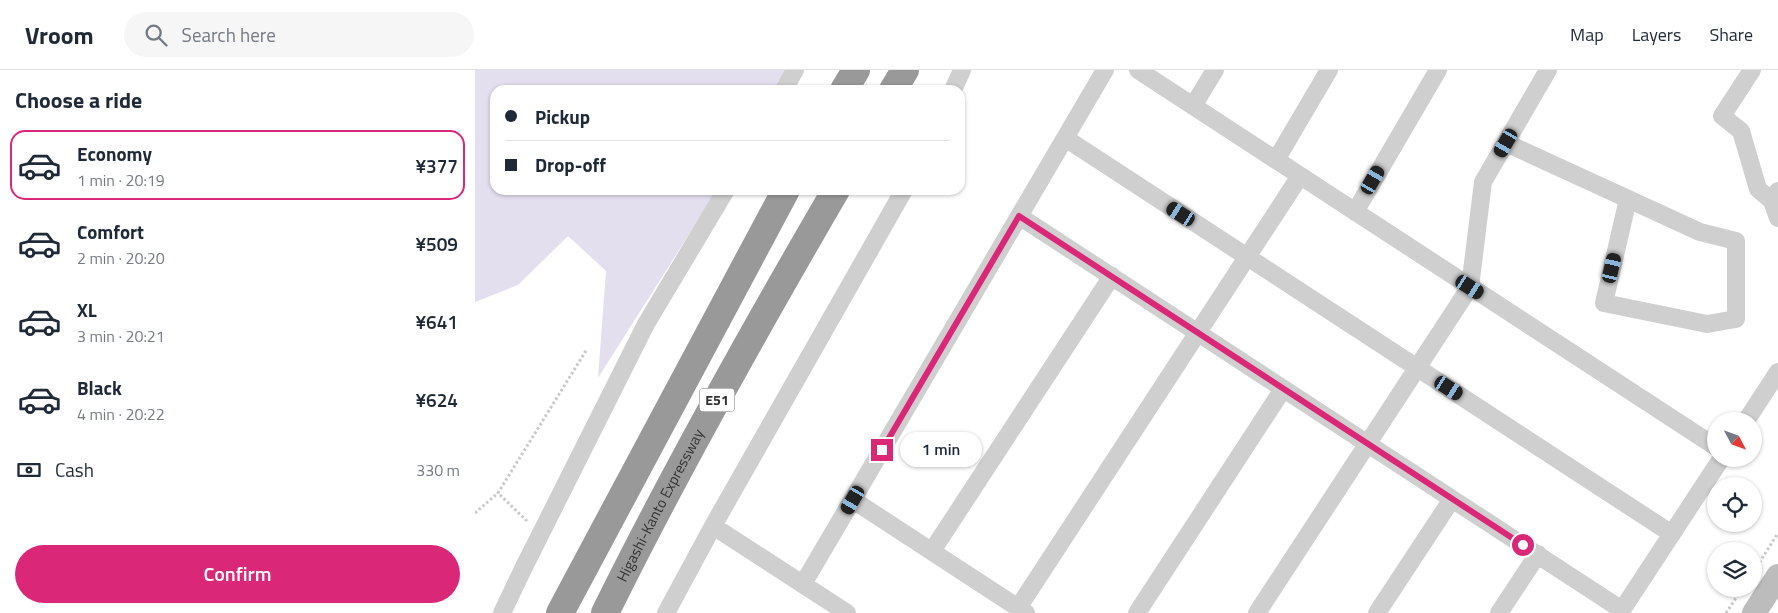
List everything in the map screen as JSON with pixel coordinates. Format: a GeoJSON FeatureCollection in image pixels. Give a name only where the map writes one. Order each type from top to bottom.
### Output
{"type":"FeatureCollection","features":[{"type":"Feature","properties":{"kind":"highway"},"geometry":{"type":"LineString","coordinates":[[847,85],[856,70]]}},
{"type":"Feature","properties":{"kind":"highway"},"geometry":{"type":"LineString","coordinates":[[896,85],[905,70]]}},
{"type":"Feature","properties":{"kind":"highway","name":"E51"},"geometry":{"type":"LineString","coordinates":[[560,613],[783,195]]}},
{"type":"Feature","properties":{"kind":"highway","name":"Higashi-Kanto Expressway"},"geometry":{"type":"LineString","coordinates":[[605,613],[740,356],[833,195]]}},
{"type":"Feature","properties":{"kind":"street"},"geometry":{"type":"LineString","coordinates":[[787,85],[795,70]]}},
{"type":"Feature","properties":{"kind":"street"},"geometry":{"type":"LineString","coordinates":[[955,85],[962,70]]}},
{"type":"Feature","properties":{"kind":"street"},"geometry":{"type":"LineString","coordinates":[[803,584],[1105,70]]}},
{"type":"Feature","properties":{"kind":"street"},"geometry":{"type":"LineString","coordinates":[[1138,70],[1707,441]]}},
{"type":"Feature","properties":{"kind":"street"},"geometry":{"type":"LineString","coordinates":[[1193,106],[1215,70]]}},
{"type":"Feature","properties":{"kind":"street"},"geometry":{"type":"LineString","coordinates":[[1276,160],[1329,70]]}},
{"type":"Feature","properties":{"kind":"street"},"geometry":{"type":"LineString","coordinates":[[1355,212],[1438,70]]}},
{"type":"Feature","properties":{"kind":"street"},"geometry":{"type":"LineString","coordinates":[[1257,613],[1470,287],[1483,182],[1548,70]]}},
{"type":"Feature","properties":{"kind":"street"},"geometry":{"type":"LineString","coordinates":[[1752,70],[1722,116],[1741,131],[1759,189],[1775,196],[1778,218]]}},
{"type":"Feature","properties":{"kind":"street"},"geometry":{"type":"LineString","coordinates":[[1065,138],[1672,534]]}},
{"type":"Feature","properties":{"kind":"street"},"geometry":{"type":"LineString","coordinates":[[1506,143],[1700,232],[1736,242],[1736,319],[1707,324],[1604,303],[1628,199]]}},
{"type":"Feature","properties":{"kind":"street"},"geometry":{"type":"LineString","coordinates":[[853,500],[1022,610],[1300,176]]}},
{"type":"Feature","properties":{"kind":"street"},"geometry":{"type":"LineString","coordinates":[[502,613],[646,324],[723,195]]}},
{"type":"Feature","properties":{"kind":"street"},"geometry":{"type":"LineString","coordinates":[[666,613],[898,195]]}},
{"type":"Feature","properties":{"kind":"street"},"geometry":{"type":"LineString","coordinates":[[1019,216],[1538,554],[1621,611],[1715,468]]}},
{"type":"Feature","properties":{"kind":"street"},"geometry":{"type":"LineString","coordinates":[[932,551],[1112,276]]}},
{"type":"Feature","properties":{"kind":"street"},"geometry":{"type":"LineString","coordinates":[[1752,412],[1778,372]]}},
{"type":"Feature","properties":{"kind":"street"},"geometry":{"type":"LineString","coordinates":[[1137,613],[1283,389]]}},
{"type":"Feature","properties":{"kind":"street"},"geometry":{"type":"LineString","coordinates":[[1377,613],[1452,498]]}},
{"type":"Feature","properties":{"kind":"street"},"geometry":{"type":"LineString","coordinates":[[713,526],[847,613]]}},
{"type":"Feature","properties":{"kind":"street"},"geometry":{"type":"LineString","coordinates":[[1499,613],[1538,554]]}},
{"type":"Feature","properties":{"kind":"street"},"geometry":{"type":"LineString","coordinates":[[1754,613],[1778,576]]}},
{"type":"Feature","properties":{"kind":"path"},"geometry":{"type":"LineString","coordinates":[[475,513],[498,493],[587,349]]}},
{"type":"Feature","properties":{"kind":"path"},"geometry":{"type":"LineString","coordinates":[[498,493],[541,534]]}},
{"type":"Feature","properties":{"kind":"path"},"geometry":{"type":"LineString","coordinates":[[1762,558],[1778,534]]}},
{"type":"Feature","properties":{"kind":"path"},"geometry":{"type":"LineString","coordinates":[[1726,613],[1737,597]]}},
{"type":"Feature","properties":{"kind":"shaded area"},"geometry":{"type":"Polygon","coordinates":[[[475,70],[793,70],[783,85],[490,85],[490,195],[714,195],[598,378],[606,271],[568,236],[518,285],[475,302],[475,70]]]}},
{"type":"Feature","properties":{"kind":"route"},"geometry":{"type":"LineString","coordinates":[[882,450],[1019,216],[1523,545]]}}]}
